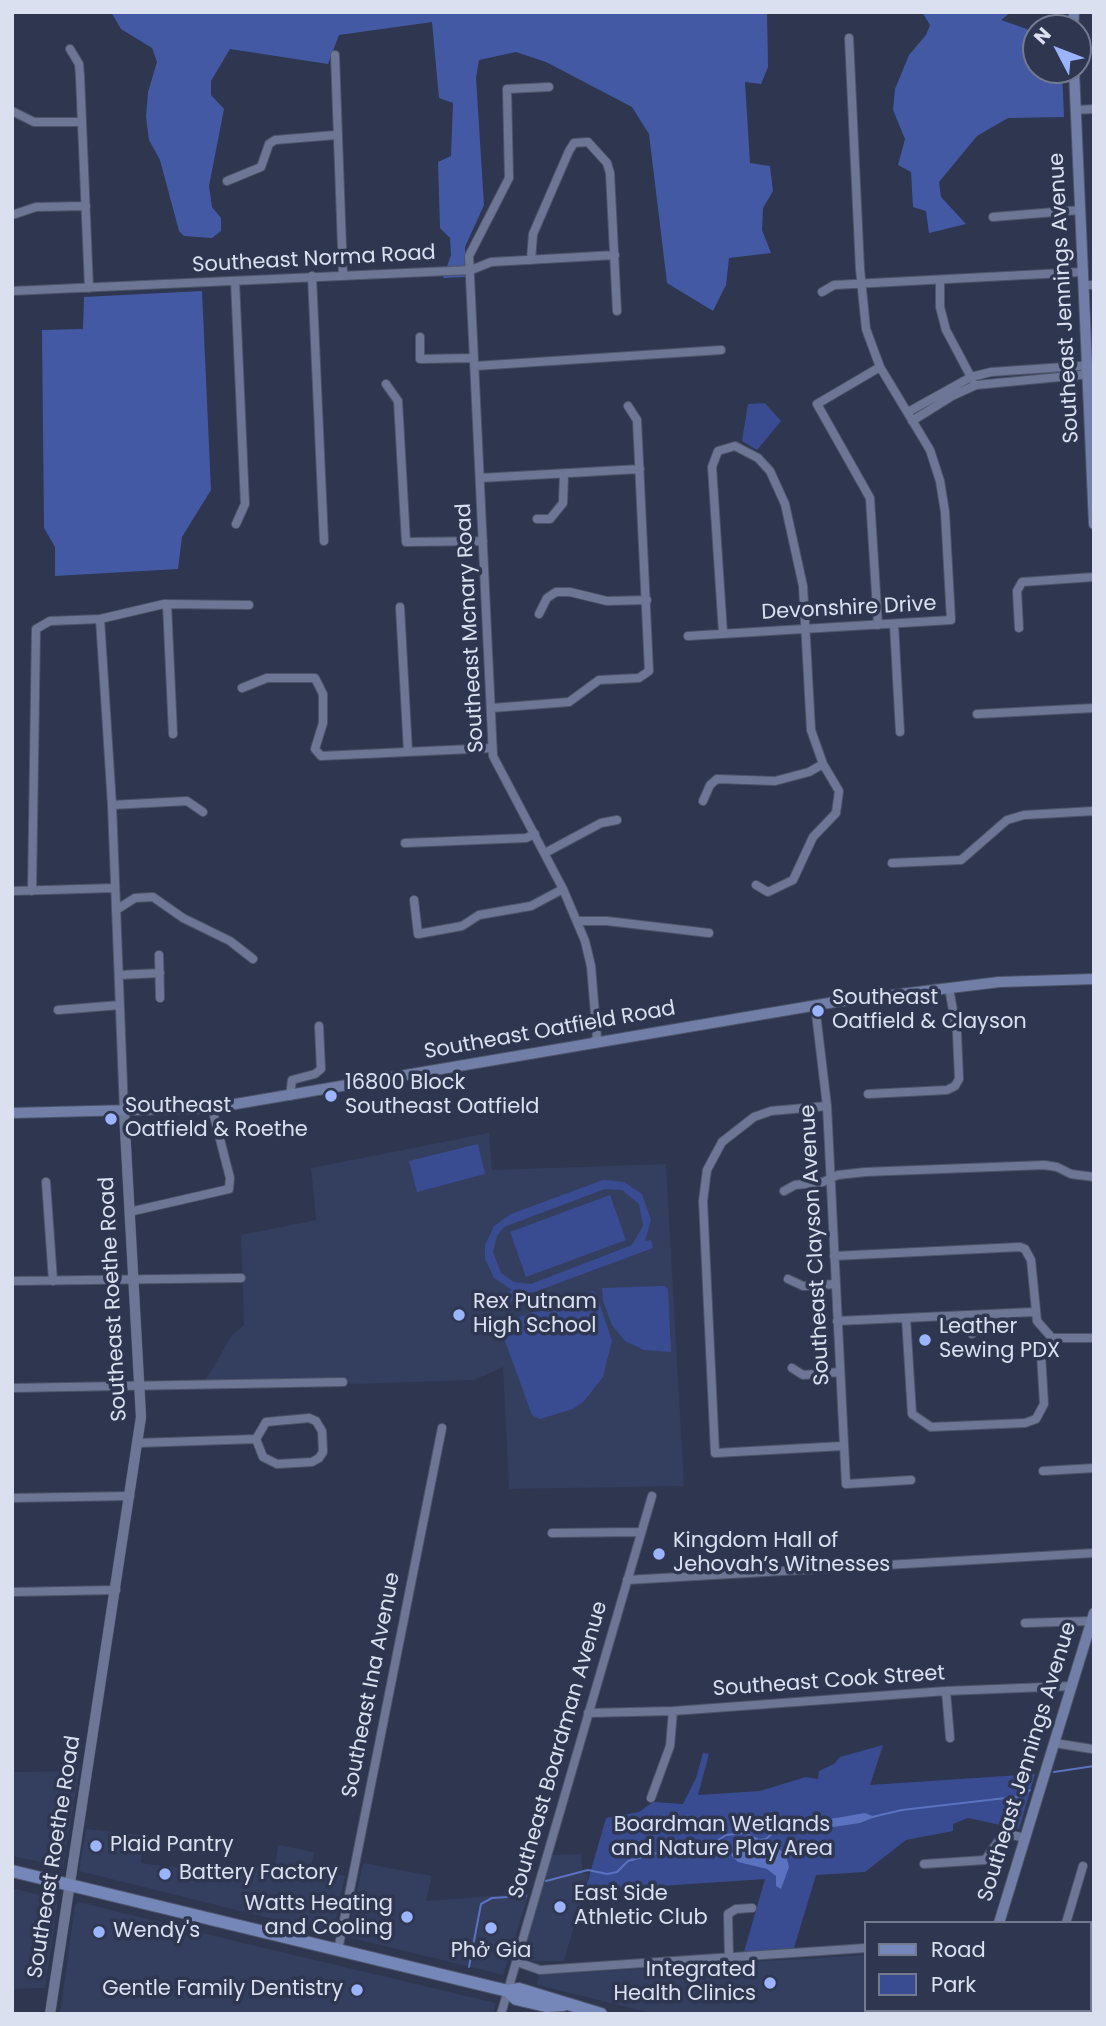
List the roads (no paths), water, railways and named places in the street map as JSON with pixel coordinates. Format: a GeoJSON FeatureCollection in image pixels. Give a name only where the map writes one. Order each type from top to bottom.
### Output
{"type":"FeatureCollection","features":[{"type":"Feature","properties":{"kind":"main road","name":"Southeast Jennings Avenue"},"geometry":{"type":"LineString","coordinates":[[1075,84],[1082,272],[1088,285],[1094,524]]}},
{"type":"Feature","properties":{"kind":"main road","name":"Southeast Oatfield Road"},"geometry":{"type":"LineString","coordinates":[[12,1112],[212,1108],[815,1005],[1022,981],[1094,979]]}},
{"type":"Feature","properties":{"kind":"main road","name":"Southeast Jennings Avenue"},"geometry":{"type":"LineString","coordinates":[[1000,1921],[1072,1686],[1090,1637],[1093,1617]]}},
{"type":"Feature","properties":{"kind":"main road"},"geometry":{"type":"LineString","coordinates":[[12,1871],[508,1991],[519,1989],[548,1997],[564,2005],[601,2014]]}},
{"type":"Feature","properties":{"kind":"street","name":"Devonshire Drive"},"geometry":{"type":"LineString","coordinates":[[688,635],[951,620],[943,490],[930,450],[880,367],[866,328],[849,38]]}},
{"type":"Feature","properties":{"kind":"street"},"geometry":{"type":"LineString","coordinates":[[69,49],[79,64],[89,288]]}},
{"type":"Feature","properties":{"kind":"street"},"geometry":{"type":"LineString","coordinates":[[334,55],[337,106],[335,135],[343,275]]}},
{"type":"Feature","properties":{"kind":"street","name":"Southeast Mcnary Road"},"geometry":{"type":"LineString","coordinates":[[549,86],[507,89],[509,178],[470,250],[474,362],[492,748],[496,763],[545,853],[577,921],[590,966],[597,1038],[592,1044]]}},
{"type":"Feature","properties":{"kind":"street"},"geometry":{"type":"LineString","coordinates":[[1076,110],[1094,109]]}},
{"type":"Feature","properties":{"kind":"street"},"geometry":{"type":"LineString","coordinates":[[12,111],[34,122],[82,122]]}},
{"type":"Feature","properties":{"kind":"street"},"geometry":{"type":"LineString","coordinates":[[227,181],[261,167],[269,145],[275,140],[335,135]]}},
{"type":"Feature","properties":{"kind":"street"},"geometry":{"type":"LineString","coordinates":[[531,261],[533,234],[561,170],[574,143],[584,141],[607,163],[610,173],[617,311]]}},
{"type":"Feature","properties":{"kind":"street"},"geometry":{"type":"LineString","coordinates":[[12,215],[36,207],[86,206]]}},
{"type":"Feature","properties":{"kind":"street"},"geometry":{"type":"LineString","coordinates":[[993,217],[1080,210]]}},
{"type":"Feature","properties":{"kind":"street","name":"Southeast Norma Road"},"geometry":{"type":"LineString","coordinates":[[12,291],[471,270],[491,262],[615,255]]}},
{"type":"Feature","properties":{"kind":"street"},"geometry":{"type":"LineString","coordinates":[[822,292],[834,285],[1082,272]]}},
{"type":"Feature","properties":{"kind":"street"},"geometry":{"type":"LineString","coordinates":[[312,276],[324,541]]}},
{"type":"Feature","properties":{"kind":"street"},"geometry":{"type":"LineString","coordinates":[[940,280],[940,307],[946,330],[973,381]]}},
{"type":"Feature","properties":{"kind":"street"},"geometry":{"type":"LineString","coordinates":[[235,281],[245,504],[236,524]]}},
{"type":"Feature","properties":{"kind":"street"},"geometry":{"type":"LineString","coordinates":[[420,337],[420,359],[474,362],[721,350]]}},
{"type":"Feature","properties":{"kind":"street"},"geometry":{"type":"LineString","coordinates":[[878,625],[870,498],[817,404],[880,367]]}},
{"type":"Feature","properties":{"kind":"street"},"geometry":{"type":"LineString","coordinates":[[910,416],[952,396],[973,381],[1089,368]]}},
{"type":"Feature","properties":{"kind":"street"},"geometry":{"type":"LineString","coordinates":[[386,384],[398,401],[406,542],[483,541]]}},
{"type":"Feature","properties":{"kind":"street"},"geometry":{"type":"LineString","coordinates":[[492,708],[569,702],[599,680],[639,678],[649,671],[637,420],[628,406]]}},
{"type":"Feature","properties":{"kind":"street"},"geometry":{"type":"LineString","coordinates":[[723,633],[712,467],[713,458],[726,446],[735,446],[758,458],[778,484],[798,560],[808,628],[811,730],[823,764],[839,791],[835,813],[813,837],[793,880],[768,892],[756,885]]}},
{"type":"Feature","properties":{"kind":"street"},"geometry":{"type":"LineString","coordinates":[[480,478],[640,469]]}},
{"type":"Feature","properties":{"kind":"street"},"geometry":{"type":"LineString","coordinates":[[537,519],[550,519],[562,503],[564,475]]}},
{"type":"Feature","properties":{"kind":"street"},"geometry":{"type":"LineString","coordinates":[[1019,628],[1017,591],[1022,582],[1094,577]]}},
{"type":"Feature","properties":{"kind":"street"},"geometry":{"type":"LineString","coordinates":[[539,614],[547,598],[556,593],[570,592],[607,601],[647,600]]}},
{"type":"Feature","properties":{"kind":"street"},"geometry":{"type":"LineString","coordinates":[[167,604],[173,734]]}},
{"type":"Feature","properties":{"kind":"street"},"geometry":{"type":"LineString","coordinates":[[32,891],[33,638],[42,623],[100,619],[167,604],[249,605]]}},
{"type":"Feature","properties":{"kind":"street"},"geometry":{"type":"LineString","coordinates":[[400,607],[408,752]]}},
{"type":"Feature","properties":{"kind":"street","name":"Southeast Roethe Road"},"geometry":{"type":"LineString","coordinates":[[50,2014],[138,1443],[140,1386],[124,1111],[112,805],[100,619]]}},
{"type":"Feature","properties":{"kind":"street"},"geometry":{"type":"LineString","coordinates":[[894,624],[900,732]]}},
{"type":"Feature","properties":{"kind":"street"},"geometry":{"type":"LineString","coordinates":[[242,688],[275,677],[315,678],[321,687],[323,716],[315,749],[317,753],[328,756],[492,748]]}},
{"type":"Feature","properties":{"kind":"street"},"geometry":{"type":"LineString","coordinates":[[976,714],[1094,708]]}},
{"type":"Feature","properties":{"kind":"street"},"geometry":{"type":"LineString","coordinates":[[703,801],[710,785],[717,779],[775,781],[809,772],[823,764]]}},
{"type":"Feature","properties":{"kind":"street"},"geometry":{"type":"LineString","coordinates":[[112,805],[187,802],[203,812]]}},
{"type":"Feature","properties":{"kind":"street"},"geometry":{"type":"LineString","coordinates":[[892,863],[961,860],[1007,820],[1024,815],[1094,811]]}},
{"type":"Feature","properties":{"kind":"street"},"geometry":{"type":"LineString","coordinates":[[545,853],[601,823],[617,820]]}},
{"type":"Feature","properties":{"kind":"street"},"geometry":{"type":"LineString","coordinates":[[405,843],[526,838],[535,834]]}},
{"type":"Feature","properties":{"kind":"street"},"geometry":{"type":"LineString","coordinates":[[12,891],[115,888]]}},
{"type":"Feature","properties":{"kind":"street"},"geometry":{"type":"LineString","coordinates":[[414,900],[418,934],[463,926],[479,915],[531,906],[563,890]]}},
{"type":"Feature","properties":{"kind":"street"},"geometry":{"type":"LineString","coordinates":[[116,910],[135,898],[153,897],[183,918],[230,941],[253,960]]}},
{"type":"Feature","properties":{"kind":"street"},"geometry":{"type":"LineString","coordinates":[[577,921],[607,921],[709,933]]}},
{"type":"Feature","properties":{"kind":"street"},"geometry":{"type":"LineString","coordinates":[[159,955],[160,998]]}},
{"type":"Feature","properties":{"kind":"street"},"geometry":{"type":"LineString","coordinates":[[118,975],[160,973]]}},
{"type":"Feature","properties":{"kind":"street"},"geometry":{"type":"LineString","coordinates":[[868,1094],[947,1090],[955,1086],[959,1079],[957,1033],[949,988]]}},
{"type":"Feature","properties":{"kind":"street"},"geometry":{"type":"LineString","coordinates":[[58,1010],[120,1005]]}},
{"type":"Feature","properties":{"kind":"street","name":"Southeast Clayson Avenue"},"geometry":{"type":"LineString","coordinates":[[815,1005],[827,1106],[846,1484],[911,1480]]}},
{"type":"Feature","properties":{"kind":"street"},"geometry":{"type":"LineString","coordinates":[[290,1096],[292,1080],[321,1069],[319,1026]]}},
{"type":"Feature","properties":{"kind":"street"},"geometry":{"type":"LineString","coordinates":[[827,1106],[771,1111],[754,1117],[722,1142],[707,1170],[703,1201],[715,1453],[843,1446]]}},
{"type":"Feature","properties":{"kind":"street"},"geometry":{"type":"LineString","coordinates":[[130,1212],[229,1189],[230,1178],[212,1108]]}},
{"type":"Feature","properties":{"kind":"street"},"geometry":{"type":"LineString","coordinates":[[784,1191],[795,1185],[865,1172],[1044,1165],[1071,1174],[1094,1177]]}},
{"type":"Feature","properties":{"kind":"street"},"geometry":{"type":"LineString","coordinates":[[46,1182],[53,1281]]}},
{"type":"Feature","properties":{"kind":"street"},"geometry":{"type":"LineString","coordinates":[[834,1256],[1020,1247],[1025,1249],[1031,1260],[1034,1312],[1041,1328],[1052,1338],[1094,1338]]}},
{"type":"Feature","properties":{"kind":"street"},"geometry":{"type":"LineString","coordinates":[[12,1281],[241,1278]]}},
{"type":"Feature","properties":{"kind":"street"},"geometry":{"type":"LineString","coordinates":[[788,1279],[803,1286],[836,1284]]}},
{"type":"Feature","properties":{"kind":"street"},"geometry":{"type":"LineString","coordinates":[[837,1321],[1034,1312]]}},
{"type":"Feature","properties":{"kind":"street"},"geometry":{"type":"LineString","coordinates":[[971,1315],[972,1334]]}},
{"type":"Feature","properties":{"kind":"street"},"geometry":{"type":"LineString","coordinates":[[906,1318],[912,1414],[917,1421],[931,1427],[1025,1423],[1036,1419],[1044,1405],[1041,1354],[1052,1338]]}},
{"type":"Feature","properties":{"kind":"street"},"geometry":{"type":"LineString","coordinates":[[792,1368],[803,1375],[840,1372]]}},
{"type":"Feature","properties":{"kind":"street"},"geometry":{"type":"LineString","coordinates":[[12,1388],[343,1382]]}},
{"type":"Feature","properties":{"kind":"street"},"geometry":{"type":"LineString","coordinates":[[309,1418],[320,1425],[323,1452],[312,1462],[270,1463],[263,1457],[256,1439],[266,1422],[309,1418]]}},
{"type":"Feature","properties":{"kind":"street","name":"Southeast Ina Avenue"},"geometry":{"type":"LineString","coordinates":[[338,1950],[442,1428]]}},
{"type":"Feature","properties":{"kind":"street"},"geometry":{"type":"LineString","coordinates":[[138,1443],[256,1439]]}},
{"type":"Feature","properties":{"kind":"street"},"geometry":{"type":"LineString","coordinates":[[1043,1471],[1094,1468]]}},
{"type":"Feature","properties":{"kind":"street"},"geometry":{"type":"LineString","coordinates":[[12,1498],[130,1496]]}},
{"type":"Feature","properties":{"kind":"street","name":"Southeast Boardman Avenue"},"geometry":{"type":"LineString","coordinates":[[501,2014],[652,1496]]}},
{"type":"Feature","properties":{"kind":"street"},"geometry":{"type":"LineString","coordinates":[[552,1533],[640,1532]]}},
{"type":"Feature","properties":{"kind":"street"},"geometry":{"type":"LineString","coordinates":[[627,1580],[1094,1553]]}},
{"type":"Feature","properties":{"kind":"street"},"geometry":{"type":"LineString","coordinates":[[12,1592],[116,1590]]}},
{"type":"Feature","properties":{"kind":"street"},"geometry":{"type":"LineString","coordinates":[[1025,1623],[1093,1617]]}},
{"type":"Feature","properties":{"kind":"street","name":"Southeast Cook Street"},"geometry":{"type":"LineString","coordinates":[[588,1713],[673,1711],[946,1691],[1072,1686]]}},
{"type":"Feature","properties":{"kind":"street"},"geometry":{"type":"LineString","coordinates":[[946,1691],[950,1738]]}},
{"type":"Feature","properties":{"kind":"street"},"geometry":{"type":"LineString","coordinates":[[651,1798],[670,1746],[673,1711]]}},
{"type":"Feature","properties":{"kind":"street"},"geometry":{"type":"LineString","coordinates":[[1054,1743],[1092,1749]]}},
{"type":"Feature","properties":{"kind":"street"},"geometry":{"type":"LineString","coordinates":[[924,1864],[985,1860],[991,1856],[998,1838],[1004,1833],[1025,1839]]}},
{"type":"Feature","properties":{"kind":"street"},"geometry":{"type":"LineString","coordinates":[[1067,1921],[1083,1866]]}},
{"type":"Feature","properties":{"kind":"street"},"geometry":{"type":"LineString","coordinates":[[729,1958],[728,1914],[736,1909],[752,1908]]}},
{"type":"Feature","properties":{"kind":"street"},"geometry":{"type":"LineString","coordinates":[[517,1962],[540,1970],[864,1948]]}},
{"type":"Feature","properties":{"kind":"waterway"},"geometry":{"type":"LineString","coordinates":[[1054,1772],[1094,1766]]}},
{"type":"Feature","properties":{"kind":"waterway"},"geometry":{"type":"LineString","coordinates":[[872,1817],[902,1810],[1023,1796],[1030,1790]]}},
{"type":"Feature","properties":{"kind":"waterway"},"geometry":{"type":"LineString","coordinates":[[546,1881],[588,1870],[607,1874],[617,1872],[628,1861],[657,1853],[703,1850],[726,1835],[744,1833],[759,1840],[766,1839],[778,1828],[815,1822]]}},
{"type":"Feature","properties":{"kind":"waterway"},"geometry":{"type":"LineString","coordinates":[[469,1967],[481,1904],[492,1898],[526,1896]]}},
{"type":"Feature","properties":{"kind":"place","name":"Southeast Oatfield & Clayson"},"geometry":{"type":"Point","coordinates":[818,1011]}},
{"type":"Feature","properties":{"kind":"place","name":"16800 Block Southeast Oatfield"},"geometry":{"type":"Point","coordinates":[331,1096]}},
{"type":"Feature","properties":{"kind":"place","name":"Southeast Oatfield & Roethe"},"geometry":{"type":"Point","coordinates":[111,1119]}},
{"type":"Feature","properties":{"kind":"place","name":"Rex Putnam High School"},"geometry":{"type":"Point","coordinates":[459,1315]}},
{"type":"Feature","properties":{"kind":"place","name":"Leather Sewing PDX"},"geometry":{"type":"Point","coordinates":[925,1340]}},
{"type":"Feature","properties":{"kind":"place","name":"Kingdom Hall of Jehovah’s Witnesses"},"geometry":{"type":"Point","coordinates":[659,1554]}},
{"type":"Feature","properties":{"kind":"place","name":"Plaid Pantry"},"geometry":{"type":"Point","coordinates":[96,1846]}},
{"type":"Feature","properties":{"kind":"place","name":"Battery Factory"},"geometry":{"type":"Point","coordinates":[165,1874]}},
{"type":"Feature","properties":{"kind":"place","name":"East Side Athletic Club"},"geometry":{"type":"Point","coordinates":[560,1907]}},
{"type":"Feature","properties":{"kind":"place","name":"Watts Heating and Cooling"},"geometry":{"type":"Point","coordinates":[407,1917]}},
{"type":"Feature","properties":{"kind":"place","name":"Phở Gia"},"geometry":{"type":"Point","coordinates":[491,1928]}},
{"type":"Feature","properties":{"kind":"place","name":"Wendy's"},"geometry":{"type":"Point","coordinates":[99,1932]}},
{"type":"Feature","properties":{"kind":"place","name":"Integrated Health Clinics"},"geometry":{"type":"Point","coordinates":[770,1983]}},
{"type":"Feature","properties":{"kind":"place","name":"Gentle Family Dentistry"},"geometry":{"type":"Point","coordinates":[357,1990]}},
{"type":"Feature","properties":{"kind":"park label","name":"Boardman Wetlands and Nature Play Area"},"geometry":{"type":"Point","coordinates":[722,1838]}}]}
